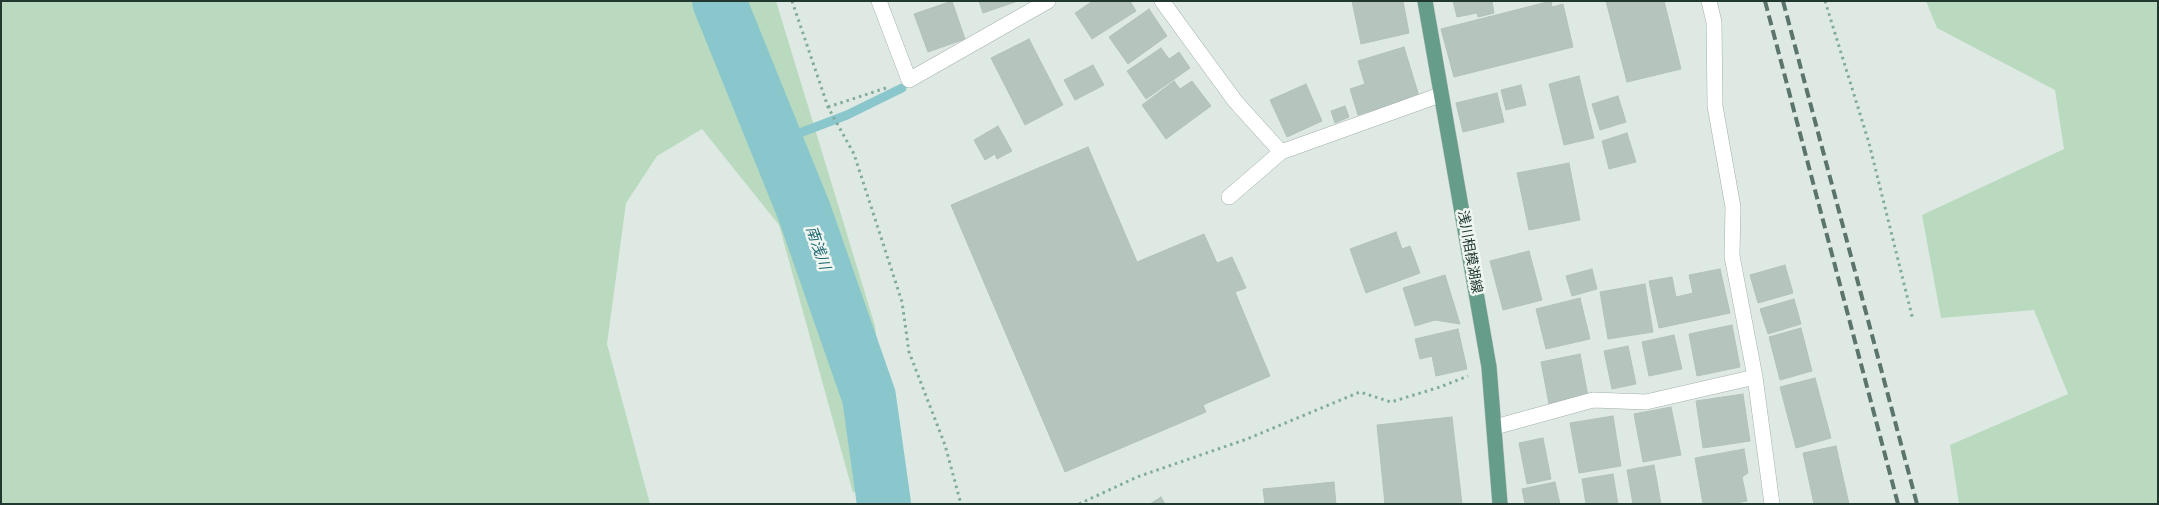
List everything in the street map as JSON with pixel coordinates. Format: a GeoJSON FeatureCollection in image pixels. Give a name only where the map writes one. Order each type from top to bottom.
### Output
{"type":"FeatureCollection","features":[{"type":"Feature","properties":{"kind":"main road","name":"浅川相模湖線"},"geometry":{"type":"LineString","coordinates":[[1425,1],[1489,367],[1500,504]]}},
{"type":"Feature","properties":{"kind":"street"},"geometry":{"type":"LineString","coordinates":[[879,1],[909,80],[1048,1]]}},
{"type":"Feature","properties":{"kind":"street"},"geometry":{"type":"LineString","coordinates":[[1162,1],[1234,101],[1281,152]]}},
{"type":"Feature","properties":{"kind":"street"},"geometry":{"type":"LineString","coordinates":[[1709,1],[1714,22],[1715,106],[1733,208],[1732,256],[1756,377],[1772,504]]}},
{"type":"Feature","properties":{"kind":"street"},"geometry":{"type":"LineString","coordinates":[[1229,197],[1281,152],[1440,95]]}},
{"type":"Feature","properties":{"kind":"street"},"geometry":{"type":"LineString","coordinates":[[1495,427],[1593,400],[1646,402],[1756,377]]}},
{"type":"Feature","properties":{"kind":"path"},"geometry":{"type":"LineString","coordinates":[[792,1],[830,112],[854,154],[865,186],[902,302],[909,352],[946,445],[961,504]]}},
{"type":"Feature","properties":{"kind":"path"},"geometry":{"type":"LineString","coordinates":[[1825,1],[1869,143],[1913,320]]}},
{"type":"Feature","properties":{"kind":"path"},"geometry":{"type":"LineString","coordinates":[[828,106],[909,80]]}},
{"type":"Feature","properties":{"kind":"path"},"geometry":{"type":"LineString","coordinates":[[1079,504],[1137,477],[1247,439],[1360,392],[1391,402],[1440,387],[1489,367]]}},
{"type":"Feature","properties":{"kind":"green space"},"geometry":{"type":"Polygon","coordinates":[[[1,1],[776,1],[875,326],[891,456],[853,493],[779,225],[702,129],[657,156],[626,203],[607,344],[650,504],[1,504],[1,1]]]}},
{"type":"Feature","properties":{"kind":"green space"},"geometry":{"type":"Polygon","coordinates":[[[1926,1],[2158,1],[2158,504],[1959,504],[1950,445],[2068,394],[2034,310],[1941,318],[1922,215],[2064,149],[2055,90],[1937,28],[1926,1]]]}},
{"type":"Feature","properties":{"kind":"building"},"geometry":{"type":"Polygon","coordinates":[[[952,1],[965,39],[928,52],[914,14],[952,1]]]}},
{"type":"Feature","properties":{"kind":"building"},"geometry":{"type":"Polygon","coordinates":[[[979,1],[1015,1],[1015,2],[983,13],[979,1]]]}},
{"type":"Feature","properties":{"kind":"building"},"geometry":{"type":"Polygon","coordinates":[[[1093,1],[1130,1],[1136,11],[1092,39],[1075,13],[1093,1]]]}},
{"type":"Feature","properties":{"kind":"building"},"geometry":{"type":"Polygon","coordinates":[[[1352,1],[1403,1],[1409,33],[1361,44],[1352,1]]]}},
{"type":"Feature","properties":{"kind":"building"},"geometry":{"type":"Polygon","coordinates":[[[1453,1],[1492,1],[1494,13],[1478,17],[1477,13],[1457,17],[1453,1]]]}},
{"type":"Feature","properties":{"kind":"building"},"geometry":{"type":"Polygon","coordinates":[[[1551,1],[1552,7],[1563,4],[1573,47],[1454,77],[1441,29],[1551,1]]]}},
{"type":"Feature","properties":{"kind":"building"},"geometry":{"type":"Polygon","coordinates":[[[1606,1],[1664,1],[1681,69],[1627,82],[1606,1]]]}},
{"type":"Feature","properties":{"kind":"building"},"geometry":{"type":"Polygon","coordinates":[[[1149,9],[1167,36],[1128,64],[1109,37],[1149,9]]]}},
{"type":"Feature","properties":{"kind":"building"},"geometry":{"type":"Polygon","coordinates":[[[1029,39],[1063,105],[1025,125],[991,58],[1029,39]]]}},
{"type":"Feature","properties":{"kind":"building"},"geometry":{"type":"Polygon","coordinates":[[[1404,47],[1419,96],[1358,115],[1350,89],[1365,84],[1358,61],[1404,47]]]}},
{"type":"Feature","properties":{"kind":"building"},"geometry":{"type":"Polygon","coordinates":[[[1161,48],[1169,59],[1179,52],[1190,68],[1146,99],[1127,71],[1161,48]]]}},
{"type":"Feature","properties":{"kind":"building"},"geometry":{"type":"Polygon","coordinates":[[[1093,65],[1104,85],[1075,100],[1064,80],[1093,65]]]}},
{"type":"Feature","properties":{"kind":"building"},"geometry":{"type":"Polygon","coordinates":[[[1579,76],[1594,138],[1564,145],[1549,84],[1579,76]]]}},
{"type":"Feature","properties":{"kind":"building"},"geometry":{"type":"Polygon","coordinates":[[[1174,81],[1180,89],[1192,81],[1211,106],[1166,139],[1142,105],[1174,81]]]}},
{"type":"Feature","properties":{"kind":"building"},"geometry":{"type":"Polygon","coordinates":[[[1306,84],[1322,121],[1287,137],[1270,100],[1306,84]]]}},
{"type":"Feature","properties":{"kind":"building"},"geometry":{"type":"Polygon","coordinates":[[[1521,85],[1526,105],[1506,110],[1501,90],[1521,85]]]}},
{"type":"Feature","properties":{"kind":"building"},"geometry":{"type":"Polygon","coordinates":[[[1497,93],[1504,122],[1463,132],[1456,103],[1497,93]]]}},
{"type":"Feature","properties":{"kind":"building"},"geometry":{"type":"Polygon","coordinates":[[[1618,96],[1626,122],[1600,130],[1592,104],[1618,96]]]}},
{"type":"Feature","properties":{"kind":"building"},"geometry":{"type":"Polygon","coordinates":[[[1345,106],[1349,117],[1335,123],[1331,111],[1345,106]]]}},
{"type":"Feature","properties":{"kind":"building"},"geometry":{"type":"Polygon","coordinates":[[[998,126],[1012,151],[997,159],[995,154],[985,160],[974,140],[998,126]]]}},
{"type":"Feature","properties":{"kind":"building"},"geometry":{"type":"Polygon","coordinates":[[[1627,133],[1636,162],[1609,169],[1602,141],[1627,133]]]}},
{"type":"Feature","properties":{"kind":"building"},"geometry":{"type":"Polygon","coordinates":[[[1088,147],[1137,262],[1204,234],[1217,263],[1232,257],[1246,288],[1235,292],[1270,376],[1203,405],[1206,412],[1065,472],[951,205],[1088,147]]]}},
{"type":"Feature","properties":{"kind":"building"},"geometry":{"type":"Polygon","coordinates":[[[1569,163],[1580,220],[1529,230],[1517,173],[1569,163]]]}},
{"type":"Feature","properties":{"kind":"building"},"geometry":{"type":"Polygon","coordinates":[[[1396,232],[1402,249],[1410,246],[1420,273],[1366,293],[1350,249],[1396,232]]]}},
{"type":"Feature","properties":{"kind":"building"},"geometry":{"type":"Polygon","coordinates":[[[1529,251],[1542,300],[1503,310],[1490,261],[1529,251]]]}},
{"type":"Feature","properties":{"kind":"building"},"geometry":{"type":"Polygon","coordinates":[[[1785,265],[1793,293],[1758,303],[1750,275],[1785,265]]]}},
{"type":"Feature","properties":{"kind":"building"},"geometry":{"type":"Polygon","coordinates":[[[1592,269],[1597,289],[1572,296],[1566,276],[1592,269]]]}},
{"type":"Feature","properties":{"kind":"building"},"geometry":{"type":"Polygon","coordinates":[[[1720,269],[1730,313],[1659,328],[1649,281],[1672,277],[1676,297],[1693,293],[1689,275],[1720,269]]]}},
{"type":"Feature","properties":{"kind":"building"},"geometry":{"type":"Polygon","coordinates":[[[1445,275],[1460,324],[1435,320],[1415,326],[1403,288],[1445,275]]]}},
{"type":"Feature","properties":{"kind":"building"},"geometry":{"type":"Polygon","coordinates":[[[1645,284],[1653,332],[1608,339],[1600,292],[1645,284]]]}},
{"type":"Feature","properties":{"kind":"building"},"geometry":{"type":"Polygon","coordinates":[[[1580,298],[1590,339],[1546,349],[1536,309],[1580,298]]]}},
{"type":"Feature","properties":{"kind":"building"},"geometry":{"type":"Polygon","coordinates":[[[1794,299],[1801,324],[1768,334],[1760,309],[1794,299]]]}},
{"type":"Feature","properties":{"kind":"building"},"geometry":{"type":"Polygon","coordinates":[[[1732,325],[1740,367],[1697,376],[1689,334],[1732,325]]]}},
{"type":"Feature","properties":{"kind":"building"},"geometry":{"type":"Polygon","coordinates":[[[1801,328],[1812,371],[1780,380],[1769,337],[1801,328]]]}},
{"type":"Feature","properties":{"kind":"building"},"geometry":{"type":"Polygon","coordinates":[[[1458,329],[1467,369],[1436,376],[1432,356],[1420,359],[1415,339],[1458,329]]]}},
{"type":"Feature","properties":{"kind":"building"},"geometry":{"type":"Polygon","coordinates":[[[1674,335],[1682,369],[1649,376],[1642,342],[1674,335]]]}},
{"type":"Feature","properties":{"kind":"building"},"geometry":{"type":"Polygon","coordinates":[[[1628,346],[1636,384],[1612,389],[1604,351],[1628,346]]]}},
{"type":"Feature","properties":{"kind":"building"},"geometry":{"type":"Polygon","coordinates":[[[1580,354],[1588,396],[1549,404],[1541,362],[1580,354]]]}},
{"type":"Feature","properties":{"kind":"building"},"geometry":{"type":"Polygon","coordinates":[[[1815,378],[1831,438],[1796,448],[1780,387],[1815,378]]]}},
{"type":"Feature","properties":{"kind":"building"},"geometry":{"type":"Polygon","coordinates":[[[1743,394],[1750,441],[1703,448],[1696,401],[1743,394]]]}},
{"type":"Feature","properties":{"kind":"building"},"geometry":{"type":"Polygon","coordinates":[[[1671,407],[1681,455],[1643,462],[1634,414],[1671,407]]]}},
{"type":"Feature","properties":{"kind":"building"},"geometry":{"type":"Polygon","coordinates":[[[1613,416],[1621,466],[1579,473],[1570,423],[1613,416]]]}},
{"type":"Feature","properties":{"kind":"building"},"geometry":{"type":"Polygon","coordinates":[[[1452,417],[1462,504],[1385,504],[1377,425],[1452,417]]]}},
{"type":"Feature","properties":{"kind":"building"},"geometry":{"type":"Polygon","coordinates":[[[1543,438],[1551,479],[1527,484],[1519,443],[1543,438]]]}},
{"type":"Feature","properties":{"kind":"building"},"geometry":{"type":"Polygon","coordinates":[[[1836,446],[1849,504],[1814,504],[1803,453],[1836,446]]]}},
{"type":"Feature","properties":{"kind":"building"},"geometry":{"type":"Polygon","coordinates":[[[1744,449],[1748,473],[1742,477],[1747,501],[1730,504],[1703,504],[1695,458],[1744,449]]]}},
{"type":"Feature","properties":{"kind":"building"},"geometry":{"type":"Polygon","coordinates":[[[1654,465],[1661,504],[1633,504],[1627,470],[1654,465]]]}},
{"type":"Feature","properties":{"kind":"building"},"geometry":{"type":"Polygon","coordinates":[[[1613,474],[1618,504],[1586,504],[1582,479],[1613,474]]]}},
{"type":"Feature","properties":{"kind":"building"},"geometry":{"type":"Polygon","coordinates":[[[1334,482],[1336,504],[1265,504],[1263,489],[1334,482]]]}},
{"type":"Feature","properties":{"kind":"building"},"geometry":{"type":"Polygon","coordinates":[[[1555,482],[1560,504],[1525,504],[1522,489],[1555,482]]]}},
{"type":"Feature","properties":{"kind":"building"},"geometry":{"type":"Polygon","coordinates":[[[1161,497],[1165,504],[1150,504],[1161,497]]]}},
{"type":"Feature","properties":{"kind":"waterway","name":"南浅川"},"geometry":{"type":"LineString","coordinates":[[719,1],[804,211],[869,397],[884,504]]}},
{"type":"Feature","properties":{"kind":"waterway"},"geometry":{"type":"LineString","coordinates":[[776,142],[847,115],[902,88]]}},
{"type":"Feature","properties":{"kind":"railway"},"geometry":{"type":"LineString","coordinates":[[1765,1],[1898,504]]}},
{"type":"Feature","properties":{"kind":"railway"},"geometry":{"type":"LineString","coordinates":[[1783,1],[1917,504]]}}]}
